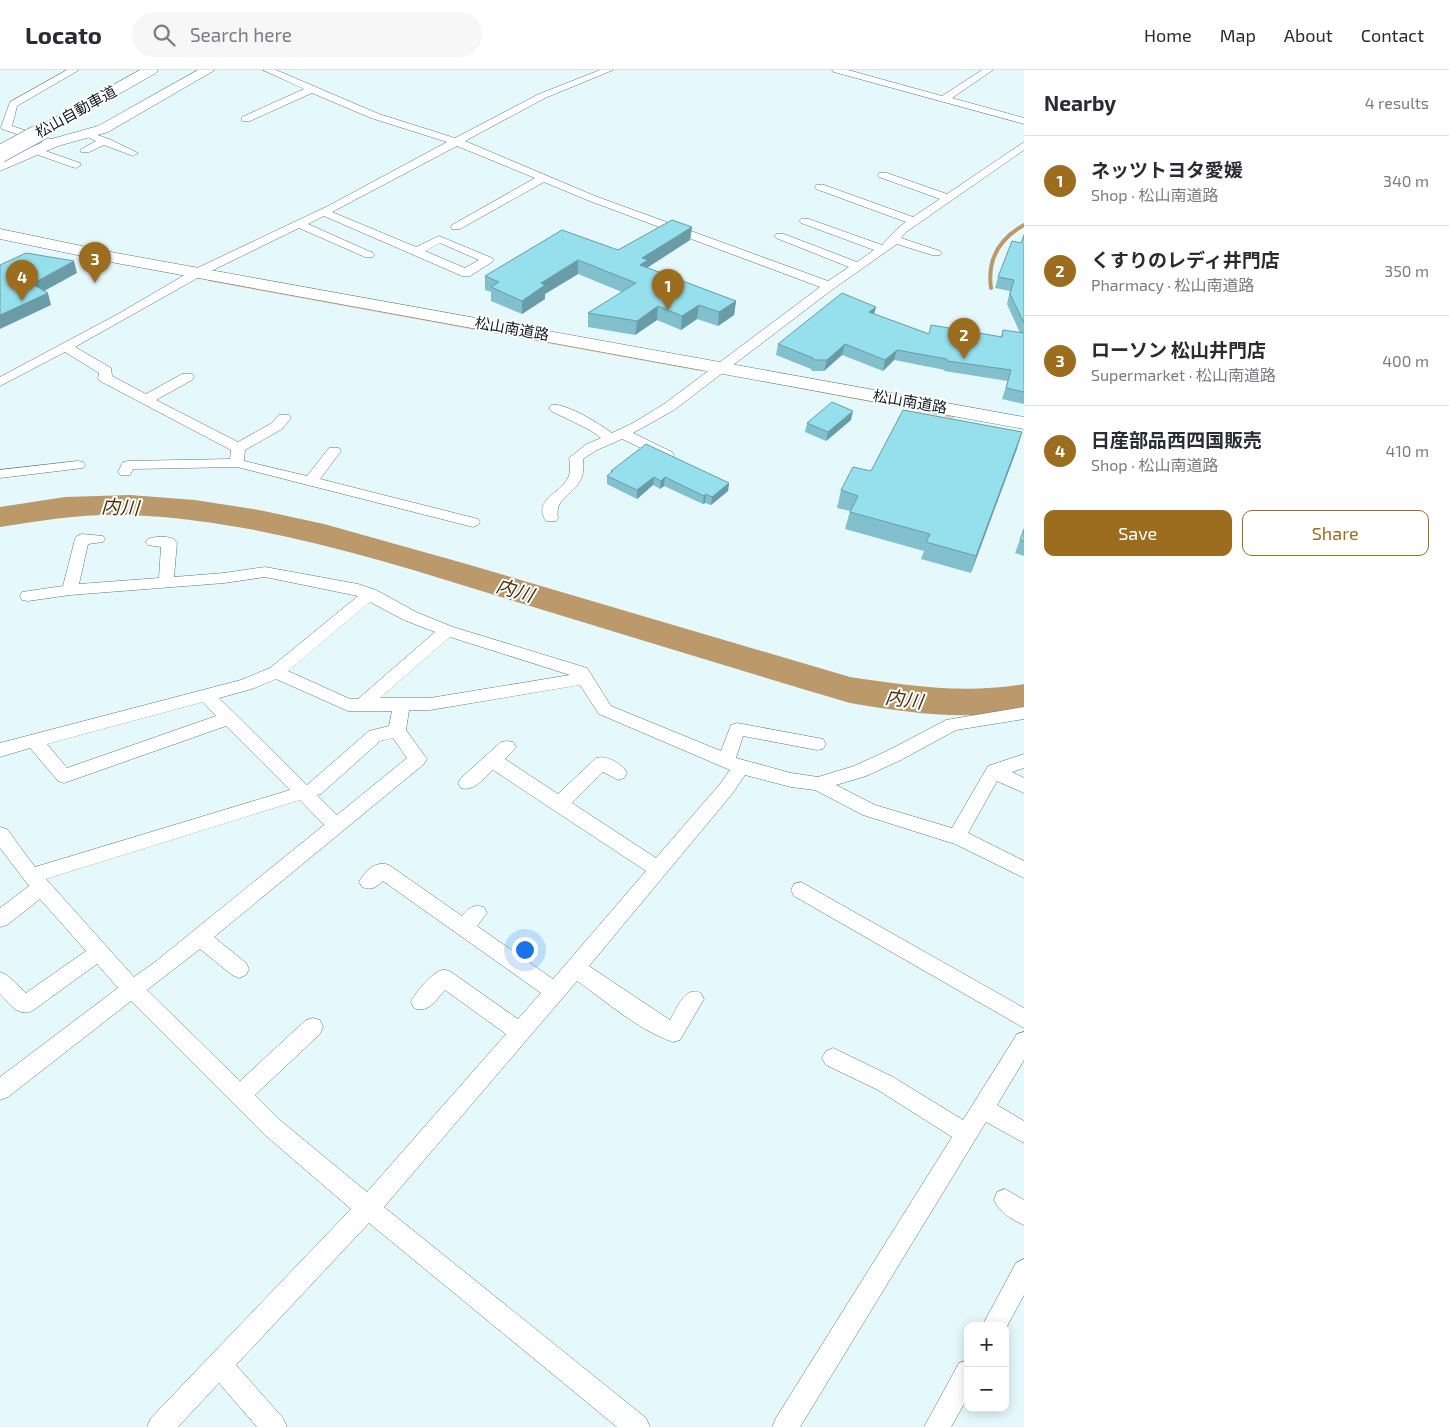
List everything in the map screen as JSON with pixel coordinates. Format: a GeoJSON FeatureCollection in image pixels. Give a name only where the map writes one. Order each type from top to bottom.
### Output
{"type":"FeatureCollection","features":[{"type":"Feature","properties":{"kind":"highway","name":"松山自動車道"},"geometry":{"type":"LineString","coordinates":[[26,125],[127,70]]}},
{"type":"Feature","properties":{"kind":"highway","name":"松山自動車道"},"geometry":{"type":"LineString","coordinates":[[0,154],[152,70]]}},
{"type":"Feature","properties":{"kind":"highway"},"geometry":{"type":"LineString","coordinates":[[2,134],[26,125],[46,129]]}},
{"type":"Feature","properties":{"kind":"highway","name":"松山南道路"},"geometry":{"type":"LineString","coordinates":[[0,234],[191,277]]}},
{"type":"Feature","properties":{"kind":"highway","name":"松山南道路"},"geometry":{"type":"LineString","coordinates":[[0,247],[191,277],[715,372],[1024,423]]}},
{"type":"Feature","properties":{"kind":"highway","name":"松山南道路"},"geometry":{"type":"LineString","coordinates":[[715,372],[1024,435]]}},
{"type":"Feature","properties":{"kind":"street"},"geometry":{"type":"LineString","coordinates":[[0,103],[13,104],[74,70]]}},
{"type":"Feature","properties":{"kind":"street"},"geometry":{"type":"LineString","coordinates":[[86,134],[103,128],[208,70]]}},
{"type":"Feature","properties":{"kind":"street"},"geometry":{"type":"LineString","coordinates":[[268,70],[374,116],[457,142],[591,198],[829,286]]}},
{"type":"Feature","properties":{"kind":"street"},"geometry":{"type":"LineString","coordinates":[[837,70],[1024,121]]}},
{"type":"Feature","properties":{"kind":"street"},"geometry":{"type":"LineString","coordinates":[[944,99],[988,70]]}},
{"type":"Feature","properties":{"kind":"street"},"geometry":{"type":"LineString","coordinates":[[0,382],[191,277],[323,212],[542,96],[603,71]]}},
{"type":"Feature","properties":{"kind":"street"},"geometry":{"type":"LineString","coordinates":[[246,119],[312,89]]}},
{"type":"Feature","properties":{"kind":"street"},"geometry":{"type":"LineString","coordinates":[[906,89],[910,94],[923,100]]}},
{"type":"Feature","properties":{"kind":"street"},"geometry":{"type":"LineString","coordinates":[[13,104],[2,134],[46,129],[86,134],[133,153]]}},
{"type":"Feature","properties":{"kind":"street"},"geometry":{"type":"LineString","coordinates":[[0,166],[34,150],[46,129]]}},
{"type":"Feature","properties":{"kind":"street"},"geometry":{"type":"LineString","coordinates":[[85,150],[105,141]]}},
{"type":"Feature","properties":{"kind":"street"},"geometry":{"type":"LineString","coordinates":[[551,518],[548,512],[551,503],[575,480],[576,458],[615,435],[638,426],[669,407],[829,286],[895,240],[902,230],[914,221],[1024,146]]}},
{"type":"Feature","properties":{"kind":"street"},"geometry":{"type":"LineString","coordinates":[[34,150],[76,165]]}},
{"type":"Feature","properties":{"kind":"street"},"geometry":{"type":"LineString","coordinates":[[882,175],[948,198]]}},
{"type":"Feature","properties":{"kind":"street"},"geometry":{"type":"LineString","coordinates":[[456,227],[543,178]]}},
{"type":"Feature","properties":{"kind":"street"},"geometry":{"type":"LineString","coordinates":[[821,186],[914,221]]}},
{"type":"Feature","properties":{"kind":"street"},"geometry":{"type":"LineString","coordinates":[[323,212],[416,252],[466,273],[488,260],[439,239],[416,252]]}},
{"type":"Feature","properties":{"kind":"street"},"geometry":{"type":"LineString","coordinates":[[805,221],[882,249]]}},
{"type":"Feature","properties":{"kind":"street"},"geometry":{"type":"LineString","coordinates":[[298,224],[369,255]]}},
{"type":"Feature","properties":{"kind":"street"},"geometry":{"type":"LineString","coordinates":[[653,237],[670,226]]}},
{"type":"Feature","properties":{"kind":"street"},"geometry":{"type":"LineString","coordinates":[[780,236],[857,266]]}},
{"type":"Feature","properties":{"kind":"street"},"geometry":{"type":"LineString","coordinates":[[895,240],[936,253]]}},
{"type":"Feature","properties":{"kind":"street"},"geometry":{"type":"LineString","coordinates":[[65,347],[106,371],[105,378],[146,400],[238,456],[311,481],[473,522]]}},
{"type":"Feature","properties":{"kind":"street"},"geometry":{"type":"LineString","coordinates":[[146,400],[187,377]]}},
{"type":"Feature","properties":{"kind":"street"},"geometry":{"type":"LineString","coordinates":[[556,408],[595,427],[680,461]]}},
{"type":"Feature","properties":{"kind":"street"},"geometry":{"type":"LineString","coordinates":[[125,472],[128,465],[238,456],[277,426],[284,418]]}},
{"type":"Feature","properties":{"kind":"street"},"geometry":{"type":"LineString","coordinates":[[311,481],[334,451]]}},
{"type":"Feature","properties":{"kind":"street"},"geometry":{"type":"LineString","coordinates":[[0,474],[78,465]]}},
{"type":"Feature","properties":{"kind":"street"},"geometry":{"type":"LineString","coordinates":[[70,590],[82,539],[98,539]]}},
{"type":"Feature","properties":{"kind":"street"},"geometry":{"type":"LineString","coordinates":[[153,542],[169,542],[166,581]]}},
{"type":"Feature","properties":{"kind":"street"},"geometry":{"type":"LineString","coordinates":[[28,596],[166,581],[224,578],[265,572],[358,589],[410,616],[447,631],[581,672],[605,710],[734,764],[791,780],[818,784],[869,810],[956,837],[1024,870]]}},
{"type":"Feature","properties":{"kind":"street"},"geometry":{"type":"LineString","coordinates":[[0,750],[246,685],[276,672],[370,594]]}},
{"type":"Feature","properties":{"kind":"street"},"geometry":{"type":"LineString","coordinates":[[362,705],[447,631]]}},
{"type":"Feature","properties":{"kind":"street"},"geometry":{"type":"LineString","coordinates":[[276,672],[348,705],[430,704],[584,678]]}},
{"type":"Feature","properties":{"kind":"street"},"geometry":{"type":"LineString","coordinates":[[206,695],[336,825]]}},
{"type":"Feature","properties":{"kind":"street"},"geometry":{"type":"LineString","coordinates":[[0,1090],[162,968],[418,758],[397,731],[401,704]]}},
{"type":"Feature","properties":{"kind":"street"},"geometry":{"type":"LineString","coordinates":[[818,784],[860,771],[887,759],[952,724],[1024,713]]}},
{"type":"Feature","properties":{"kind":"street"},"geometry":{"type":"LineString","coordinates":[[34,741],[64,776],[229,718]]}},
{"type":"Feature","properties":{"kind":"street"},"geometry":{"type":"LineString","coordinates":[[160,1427],[368,1208],[555,992],[726,789],[734,764],[736,729],[817,744]]}},
{"type":"Feature","properties":{"kind":"street"},"geometry":{"type":"LineString","coordinates":[[0,919],[37,882],[314,789],[375,736],[397,731]]}},
{"type":"Feature","properties":{"kind":"street"},"geometry":{"type":"LineString","coordinates":[[467,783],[507,747]]}},
{"type":"Feature","properties":{"kind":"street"},"geometry":{"type":"LineString","coordinates":[[492,760],[658,869]]}},
{"type":"Feature","properties":{"kind":"street"},"geometry":{"type":"LineString","coordinates":[[956,837],[994,771],[1024,761]]}},
{"type":"Feature","properties":{"kind":"street"},"geometry":{"type":"LineString","coordinates":[[559,804],[602,763],[618,773]]}},
{"type":"Feature","properties":{"kind":"street"},"geometry":{"type":"LineString","coordinates":[[994,771],[1024,786]]}},
{"type":"Feature","properties":{"kind":"street"},"geometry":{"type":"LineString","coordinates":[[0,834],[37,882],[132,989],[273,1128],[368,1208],[637,1427]]}},
{"type":"Feature","properties":{"kind":"street"},"geometry":{"type":"LineString","coordinates":[[369,882],[382,870],[555,992]]}},
{"type":"Feature","properties":{"kind":"street"},"geometry":{"type":"LineString","coordinates":[[801,890],[1024,1019]]}},
{"type":"Feature","properties":{"kind":"street"},"geometry":{"type":"LineString","coordinates":[[463,927],[477,913]]}},
{"type":"Feature","properties":{"kind":"street"},"geometry":{"type":"LineString","coordinates":[[200,937],[239,969]]}},
{"type":"Feature","properties":{"kind":"street"},"geometry":{"type":"LineString","coordinates":[[0,981],[25,1005],[99,952]]}},
{"type":"Feature","properties":{"kind":"street"},"geometry":{"type":"LineString","coordinates":[[575,968],[641,1014],[673,1033],[694,999]]}},
{"type":"Feature","properties":{"kind":"street"},"geometry":{"type":"LineString","coordinates":[[421,1002],[444,978],[520,1032]]}},
{"type":"Feature","properties":{"kind":"street"},"geometry":{"type":"LineString","coordinates":[[240,1095],[313,1027]]}},
{"type":"Feature","properties":{"kind":"street"},"geometry":{"type":"LineString","coordinates":[[785,1427],[984,1109],[1024,1041]]}},
{"type":"Feature","properties":{"kind":"street"},"geometry":{"type":"LineString","coordinates":[[833,1058],[864,1070],[967,1135]]}},
{"type":"Feature","properties":{"kind":"street"},"geometry":{"type":"LineString","coordinates":[[984,1109],[1024,1133]]}},
{"type":"Feature","properties":{"kind":"street"},"geometry":{"type":"LineString","coordinates":[[1005,1200],[1024,1214]]}},
{"type":"Feature","properties":{"kind":"street"},"geometry":{"type":"LineString","coordinates":[[996,1322],[1024,1271]]}},
{"type":"Feature","properties":{"kind":"street"},"geometry":{"type":"LineString","coordinates":[[219,1365],[274,1427]]}},
{"type":"Feature","properties":{"kind":"street"},"geometry":{"type":"LineString","coordinates":[[937,1427],[964,1379]]}},
{"type":"Feature","properties":{"kind":"shaded area"},"geometry":{"type":"Polygon","coordinates":[[[207,279],[702,370],[208,281],[207,279]]]}},
{"type":"Feature","properties":{"kind":"shaded area"},"geometry":{"type":"Polygon","coordinates":[[[752,379],[955,416],[953,418],[752,379]]]}},
{"type":"Feature","properties":{"kind":"building"},"geometry":{"type":"Polygon","coordinates":[[[672,220],[692,227],[642,258],[648,260],[640,265],[736,301],[719,312],[699,305],[682,316],[658,306],[637,321],[588,313],[636,283],[578,260],[541,283],[545,285],[522,301],[491,287],[499,282],[485,276],[562,230],[618,250],[672,220]]]}},
{"type":"Feature","properties":{"kind":"building"},"geometry":{"type":"Polygon","coordinates":[[[1024,235],[1024,323],[1010,294],[1014,280],[998,277],[1012,241],[1021,243],[1024,235]]]}},
{"type":"Feature","properties":{"kind":"building"},"geometry":{"type":"Polygon","coordinates":[[[26,253],[74,261],[32,284],[48,293],[0,315],[0,265],[26,253]]]}},
{"type":"Feature","properties":{"kind":"building"},"geometry":{"type":"Polygon","coordinates":[[[842,293],[876,307],[869,312],[929,334],[931,325],[1002,337],[1003,330],[1024,333],[1024,392],[1006,388],[1011,370],[947,361],[947,359],[897,350],[885,360],[845,344],[827,360],[814,360],[778,344],[842,293]]]}},
{"type":"Feature","properties":{"kind":"building"},"geometry":{"type":"Polygon","coordinates":[[[832,402],[853,411],[828,432],[807,423],[832,402]]]}},
{"type":"Feature","properties":{"kind":"building"},"geometry":{"type":"Polygon","coordinates":[[[903,410],[1022,432],[976,556],[926,542],[930,534],[850,512],[858,496],[841,490],[853,467],[871,471],[903,410]]]}},
{"type":"Feature","properties":{"kind":"building"},"geometry":{"type":"Polygon","coordinates":[[[646,444],[729,483],[712,497],[706,494],[704,496],[665,477],[661,481],[654,477],[637,490],[607,476],[646,444]]]}},
{"type":"Feature","properties":{"kind":"building"},"geometry":{"type":"Polygon","coordinates":[[[1024,529],[1024,541],[1020,540],[1024,529]]]}},
{"type":"Feature","properties":{"kind":"waterway"},"geometry":{"type":"LineString","coordinates":[[991,288],[991,268],[997,251],[1008,237],[1024,225]]}},
{"type":"Feature","properties":{"kind":"waterway","name":"内川"},"geometry":{"type":"LineString","coordinates":[[0,517],[65,507],[130,505],[195,510],[259,520],[388,552],[850,690],[915,700],[959,703],[1002,701],[1024,697]]}},
{"type":"Feature","properties":{"kind":"place","name":"ローソン 松山井門店"},"geometry":{"type":"Point","coordinates":[95,283]}},
{"type":"Feature","properties":{"kind":"place","name":"日産部品西四国販売"},"geometry":{"type":"Point","coordinates":[22,301]}},
{"type":"Feature","properties":{"kind":"place","name":"ネッツトヨタ愛媛"},"geometry":{"type":"Point","coordinates":[668,310]}},
{"type":"Feature","properties":{"kind":"place","name":"くすりのレディ井門店"},"geometry":{"type":"Point","coordinates":[964,359]}}]}
